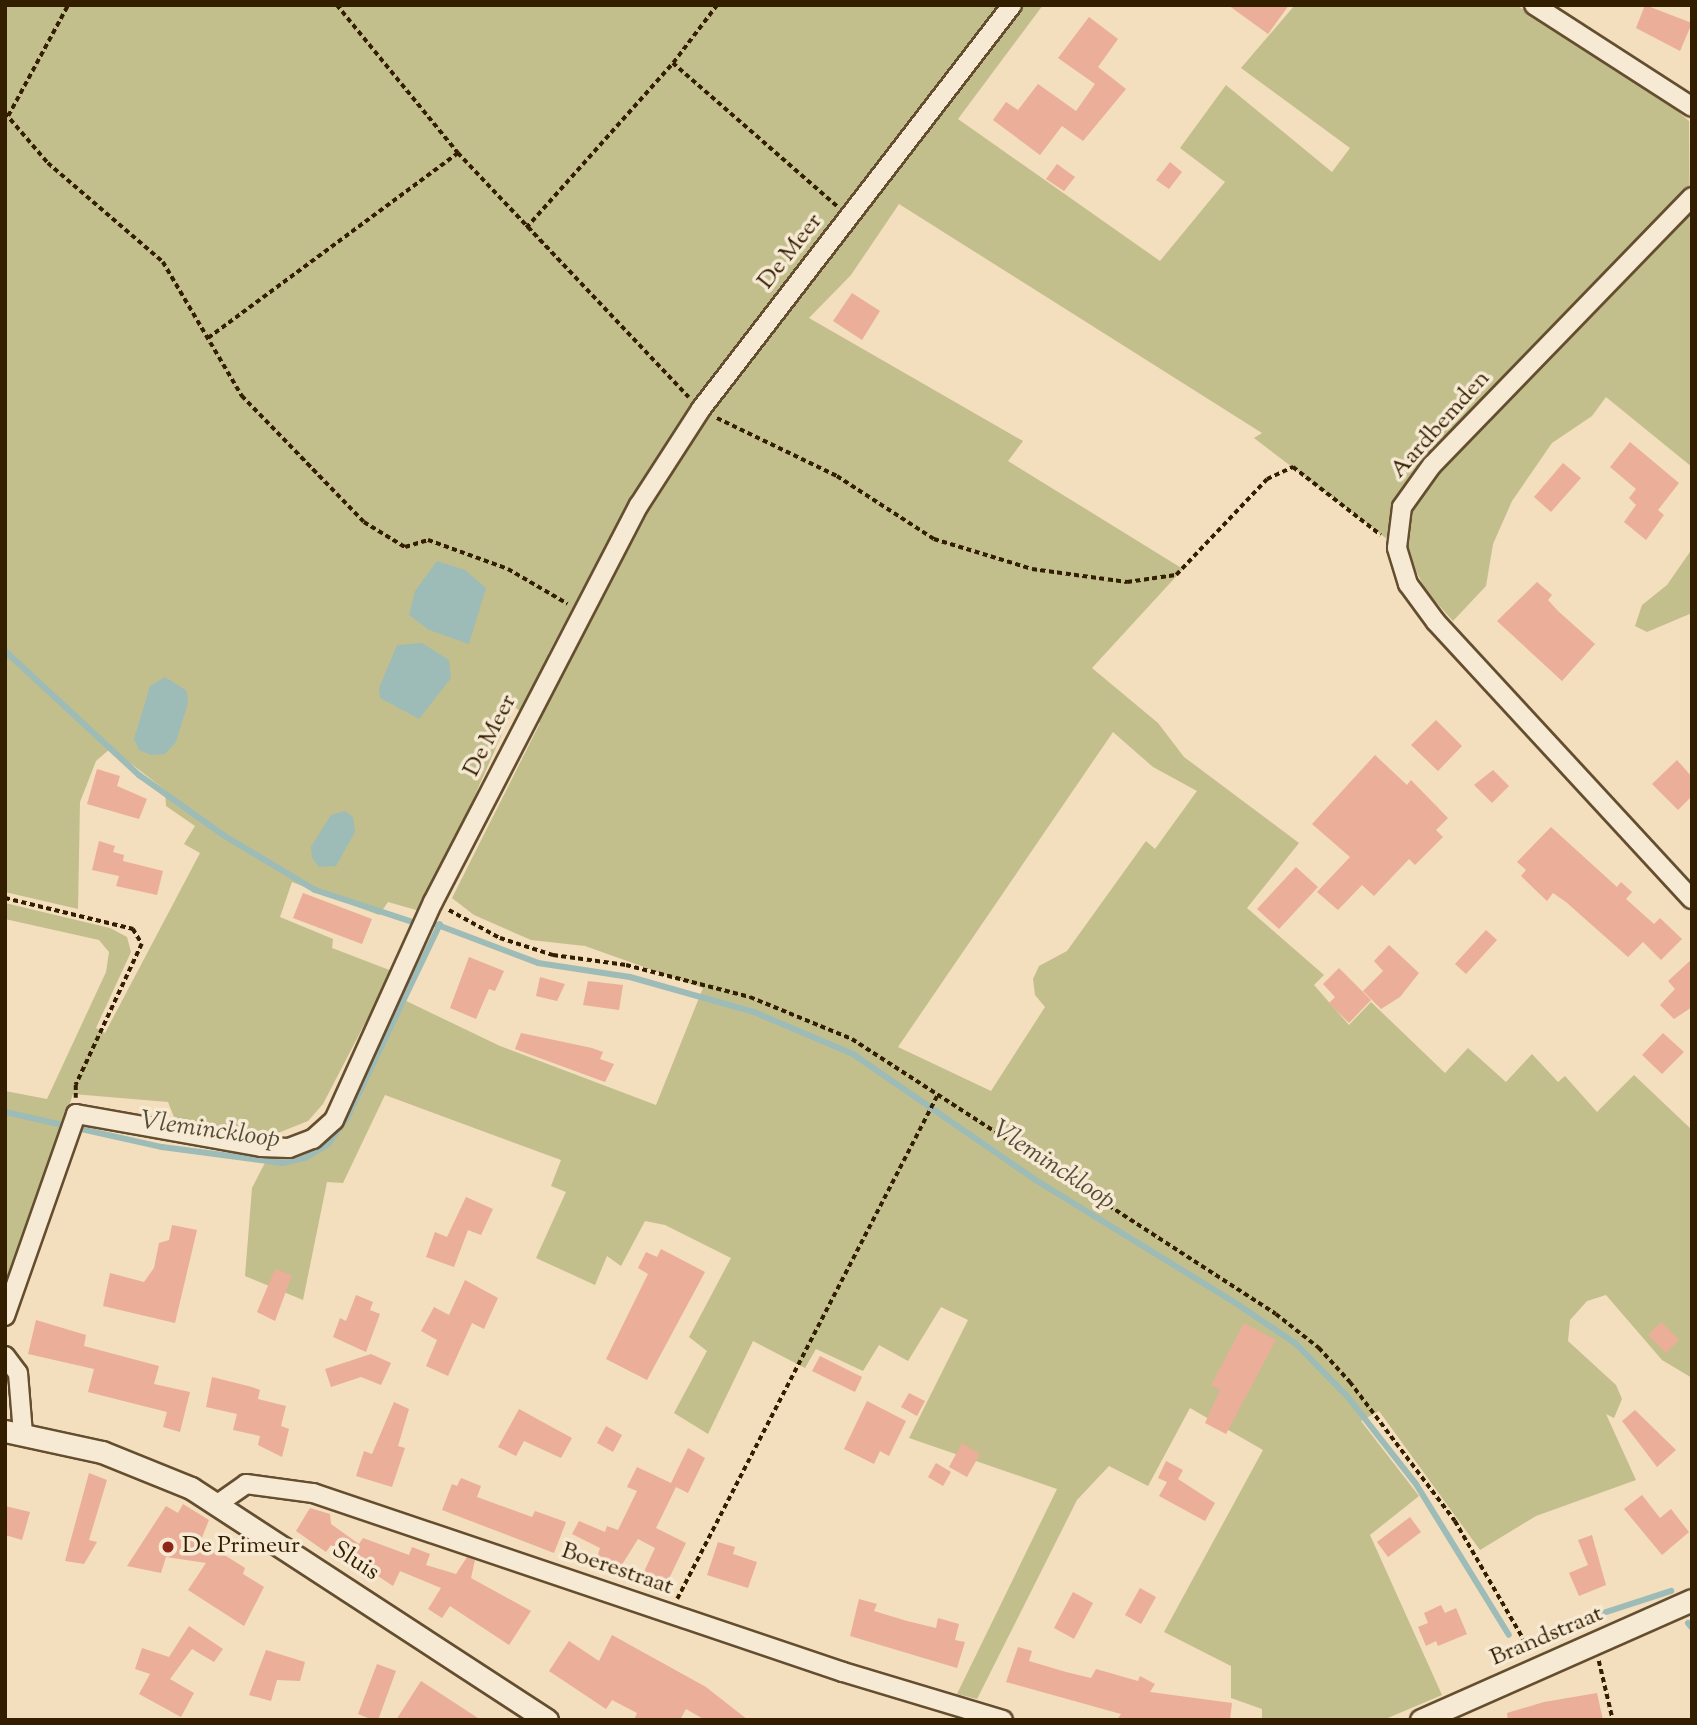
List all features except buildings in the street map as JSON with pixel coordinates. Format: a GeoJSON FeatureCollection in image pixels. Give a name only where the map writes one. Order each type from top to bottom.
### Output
{"type":"FeatureCollection","features":[{"type":"Feature","properties":{"kind":"street","name":"De Meer"},"geometry":{"type":"LineString","coordinates":[[76,1114],[261,1147],[289,1148],[313,1139],[334,1120],[433,902],[639,505],[701,409],[1012,5]]}},
{"type":"Feature","properties":{"kind":"street"},"geometry":{"type":"LineString","coordinates":[[1534,5],[1692,107]]}},
{"type":"Feature","properties":{"kind":"street","name":"Aardbemden"},"geometry":{"type":"LineString","coordinates":[[1692,197],[1432,465],[1402,507],[1398,548],[1408,584],[1436,622],[1692,900]]}},
{"type":"Feature","properties":{"kind":"street"},"geometry":{"type":"LineString","coordinates":[[5,1315],[76,1114]]}},
{"type":"Feature","properties":{"kind":"street"},"geometry":{"type":"LineString","coordinates":[[5,1356],[18,1373],[14,1432]]}},
{"type":"Feature","properties":{"kind":"street","name":"Sluis"},"geometry":{"type":"LineString","coordinates":[[14,1432],[136,1464],[219,1503],[547,1720]]}},
{"type":"Feature","properties":{"kind":"street","name":"Boerestraat"},"geometry":{"type":"LineString","coordinates":[[219,1503],[246,1484],[313,1493],[669,1614],[1003,1720]]}},
{"type":"Feature","properties":{"kind":"street","name":"Brandstraat"},"geometry":{"type":"LineString","coordinates":[[1421,1720],[1595,1646],[1692,1600]]}},
{"type":"Feature","properties":{"kind":"path"},"geometry":{"type":"LineString","coordinates":[[68,5],[7,114],[48,163],[163,262],[242,396],[364,522],[405,547],[428,540],[508,569],[582,612]]}},
{"type":"Feature","properties":{"kind":"path"},"geometry":{"type":"LineString","coordinates":[[337,5],[457,153],[701,409],[758,441],[836,475],[934,539],[1032,569],[1127,582],[1175,575],[1267,479],[1293,467],[1398,548]]}},
{"type":"Feature","properties":{"kind":"path"},"geometry":{"type":"LineString","coordinates":[[526,228],[673,63],[717,5]]}},
{"type":"Feature","properties":{"kind":"path"},"geometry":{"type":"LineString","coordinates":[[673,63],[849,217]]}},
{"type":"Feature","properties":{"kind":"path"},"geometry":{"type":"LineString","coordinates":[[208,338],[457,153]]}},
{"type":"Feature","properties":{"kind":"path"},"geometry":{"type":"LineString","coordinates":[[5,898],[133,929],[142,944],[76,1085],[76,1114]]}},
{"type":"Feature","properties":{"kind":"path"},"geometry":{"type":"LineString","coordinates":[[433,902],[500,938],[553,955],[626,965],[750,997],[852,1039],[1276,1314],[1319,1349],[1455,1521],[1540,1669]]}},
{"type":"Feature","properties":{"kind":"path"},"geometry":{"type":"LineString","coordinates":[[669,1614],[937,1096]]}},
{"type":"Feature","properties":{"kind":"path"},"geometry":{"type":"LineString","coordinates":[[1595,1646],[1614,1720]]}},
{"type":"Feature","properties":{"kind":"shaded area"},"geometry":{"type":"Polygon","coordinates":[[[5,5],[998,5],[688,412],[631,499],[548,654],[567,661],[652,498],[697,426],[1025,5],[1043,5],[958,119],[1160,261],[1225,182],[1180,148],[1226,85],[1332,172],[1350,148],[1241,68],[1295,5],[1516,5],[1660,96],[1689,121],[1692,467],[1606,397],[1592,416],[1552,443],[1512,501],[1493,544],[1486,586],[1453,621],[1426,591],[1408,555],[1254,438],[1262,433],[899,204],[851,275],[809,318],[1023,441],[1008,461],[1183,569],[1092,668],[1158,723],[1184,757],[1299,843],[1247,908],[1324,975],[1314,985],[1349,1025],[1371,1002],[1445,1073],[1468,1048],[1506,1082],[1532,1054],[1558,1082],[1565,1076],[1597,1112],[1634,1075],[1692,1130],[1692,1378],[1662,1360],[1606,1295],[1587,1301],[1570,1320],[1568,1341],[1616,1385],[1622,1399],[1614,1418],[1606,1414],[1636,1480],[1536,1516],[1480,1550],[1379,1411],[1361,1421],[1419,1496],[1370,1535],[1442,1695],[1383,1720],[1262,1720],[1262,1709],[1231,1698],[1231,1666],[1164,1632],[1263,1450],[1190,1408],[1148,1486],[1109,1466],[1077,1500],[977,1699],[957,1694],[1057,1489],[909,1438],[968,1320],[941,1307],[908,1361],[879,1345],[863,1371],[816,1349],[805,1368],[753,1341],[708,1434],[674,1413],[707,1351],[689,1337],[731,1258],[665,1225],[645,1221],[621,1266],[607,1256],[595,1285],[536,1258],[566,1192],[551,1186],[561,1160],[385,1095],[343,1183],[327,1182],[303,1300],[245,1276],[252,1188],[269,1155],[309,1144],[349,1102],[400,998],[500,1046],[656,1105],[703,988],[585,946],[531,940],[474,915],[452,898],[540,723],[514,707],[423,912],[388,902],[379,915],[292,882],[280,917],[333,939],[332,948],[392,971],[323,1104],[308,1121],[263,1139],[176,1122],[168,1102],[73,1094],[5,1298],[5,1091],[47,1099],[106,972],[109,952],[99,940],[5,919],[5,903],[110,928],[127,937],[131,952],[96,1028],[105,1033],[200,853],[184,844],[195,826],[166,806],[165,790],[111,748],[96,761],[80,802],[78,909],[5,892],[5,5]],[[1113,732],[898,1047],[991,1091],[1045,1007],[1035,995],[1033,979],[1039,966],[1067,951],[1146,841],[1155,849],[1197,791],[1153,767],[1113,732]]]}},
{"type":"Feature","properties":{"kind":"shaded area"},"geometry":{"type":"Polygon","coordinates":[[[1692,549],[1692,613],[1647,632],[1635,626],[1642,605],[1667,585],[1692,549]]]}},
{"type":"Feature","properties":{"kind":"water"},"geometry":{"type":"Polygon","coordinates":[[[437,561],[465,570],[486,588],[469,644],[429,630],[409,615],[415,591],[437,561]]]}},
{"type":"Feature","properties":{"kind":"water"},"geometry":{"type":"Polygon","coordinates":[[[422,643],[449,660],[451,678],[419,719],[380,698],[379,688],[397,645],[422,643]]]}},
{"type":"Feature","properties":{"kind":"water"},"geometry":{"type":"Polygon","coordinates":[[[165,677],[187,691],[188,703],[176,742],[165,754],[151,755],[139,750],[134,739],[150,686],[165,677]]]}},
{"type":"Feature","properties":{"kind":"water"},"geometry":{"type":"Polygon","coordinates":[[[345,811],[353,817],[355,832],[336,866],[319,867],[312,858],[311,847],[331,815],[345,811]]]}},
{"type":"Feature","properties":{"kind":"waterway"},"geometry":{"type":"LineString","coordinates":[[5,651],[139,775],[223,835],[315,890],[410,921]]}},
{"type":"Feature","properties":{"kind":"waterway","name":"Vleminckloop"},"geometry":{"type":"LineString","coordinates":[[435,924],[538,963],[630,977],[754,1012],[853,1054],[1034,1179],[1231,1300],[1295,1343],[1347,1396],[1416,1484],[1509,1635]]}},
{"type":"Feature","properties":{"kind":"waterway","name":"Vleminckloop"},"geometry":{"type":"LineString","coordinates":[[5,1112],[162,1147],[283,1163],[305,1158],[328,1144],[347,1118],[440,924]]}},
{"type":"Feature","properties":{"kind":"waterway","name":"Vleminckloop"},"geometry":{"type":"LineString","coordinates":[[1560,1627],[1671,1591]]}},
{"type":"Feature","properties":{"kind":"waterway","name":"Vleminckloop"},"geometry":{"type":"LineString","coordinates":[[1688,1623],[1692,1628]]}},
{"type":"Feature","properties":{"kind":"place","name":"De Primeur"},"geometry":{"type":"Point","coordinates":[168,1547]}}]}
